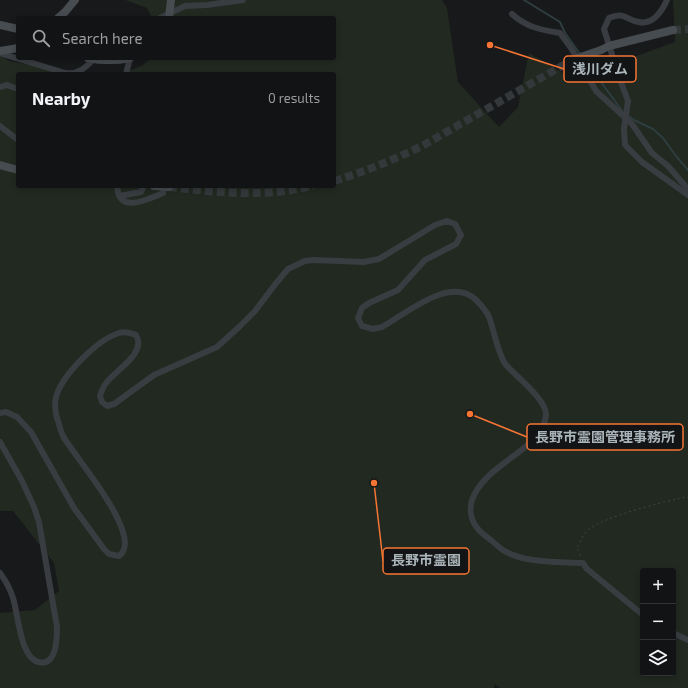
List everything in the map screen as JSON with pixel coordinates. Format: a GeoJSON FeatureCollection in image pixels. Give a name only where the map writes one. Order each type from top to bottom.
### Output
{"type":"FeatureCollection","features":[{"type":"Feature","properties":{"kind":"main road"},"geometry":{"type":"LineString","coordinates":[[60,16],[75,0]]}},
{"type":"Feature","properties":{"kind":"main road"},"geometry":{"type":"LineString","coordinates":[[169,16],[171,0]]}},
{"type":"Feature","properties":{"kind":"main road"},"geometry":{"type":"LineString","coordinates":[[0,25],[16,29]]}},
{"type":"Feature","properties":{"kind":"main road"},"geometry":{"type":"LineString","coordinates":[[569,61],[609,46],[673,30]]}},
{"type":"Feature","properties":{"kind":"main road"},"geometry":{"type":"LineString","coordinates":[[0,52],[16,48]]}},
{"type":"Feature","properties":{"kind":"main road"},"geometry":{"type":"LineString","coordinates":[[99,60],[121,60]]}},
{"type":"Feature","properties":{"kind":"main road"},"geometry":{"type":"LineString","coordinates":[[0,165],[16,170]]}},
{"type":"Feature","properties":{"kind":"street"},"geometry":{"type":"LineString","coordinates":[[164,16],[185,6],[243,0]]}},
{"type":"Feature","properties":{"kind":"street"},"geometry":{"type":"LineString","coordinates":[[667,0],[659,14],[648,22],[639,22],[626,16],[617,15],[609,18],[604,29],[628,102],[624,129],[625,145],[642,162],[688,195]]}},
{"type":"Feature","properties":{"kind":"street"},"geometry":{"type":"LineString","coordinates":[[512,14],[517,19],[538,30],[560,33],[571,48],[596,91],[632,124],[652,153],[668,166],[688,190]]}},
{"type":"Feature","properties":{"kind":"street"},"geometry":{"type":"LineString","coordinates":[[0,52],[16,57]]}},
{"type":"Feature","properties":{"kind":"street"},"geometry":{"type":"LineString","coordinates":[[25,60],[62,72]]}},
{"type":"Feature","properties":{"kind":"street"},"geometry":{"type":"LineString","coordinates":[[76,72],[83,70],[93,60]]}},
{"type":"Feature","properties":{"kind":"street"},"geometry":{"type":"LineString","coordinates":[[126,72],[130,60]]}},
{"type":"Feature","properties":{"kind":"street"},"geometry":{"type":"LineString","coordinates":[[0,86],[7,85],[16,88]]}},
{"type":"Feature","properties":{"kind":"street"},"geometry":{"type":"LineString","coordinates":[[0,126],[16,138]]}},
{"type":"Feature","properties":{"kind":"street"},"geometry":{"type":"LineString","coordinates":[[117,188],[119,196],[126,202],[135,204],[164,193],[166,188]]}},
{"type":"Feature","properties":{"kind":"street"},"geometry":{"type":"LineString","coordinates":[[119,196],[141,192],[143,188]]}},
{"type":"Feature","properties":{"kind":"street"},"geometry":{"type":"LineString","coordinates":[[0,413],[6,412],[17,417],[31,432],[74,508],[104,549],[110,554],[118,556],[122,554],[125,546],[122,529],[112,509],[89,472],[63,436],[55,408],[56,398],[62,384],[78,363],[103,341],[118,333],[123,332],[136,336],[138,339],[138,348],[133,357],[107,382],[100,396],[102,402],[107,406],[114,404],[154,375],[217,347],[255,311],[288,269],[305,261],[313,260],[364,262],[379,259],[434,225],[447,221],[455,224],[461,235],[459,241],[425,260],[398,290],[369,303],[362,308],[358,318],[360,323],[366,328],[373,329],[382,327],[432,296],[442,293],[456,292],[471,295],[484,308],[505,363],[535,394],[545,407],[547,415],[542,429],[534,439],[518,453],[501,464],[476,490],[471,505],[473,522],[479,530],[503,550],[515,556],[525,559],[583,563],[587,569],[640,612]]}},
{"type":"Feature","properties":{"kind":"street"},"geometry":{"type":"LineString","coordinates":[[0,442],[22,481],[39,522],[57,641],[52,657],[44,662],[32,659],[28,653],[8,584],[0,573]]}},
{"type":"Feature","properties":{"kind":"street"},"geometry":{"type":"LineString","coordinates":[[676,634],[688,640]]}},
{"type":"Feature","properties":{"kind":"path"},"geometry":{"type":"LineString","coordinates":[[583,563],[577,548],[586,532],[592,527],[599,523],[631,512],[674,499],[688,497]]}},
{"type":"Feature","properties":{"kind":"shaded area"},"geometry":{"type":"Polygon","coordinates":[[[125,0],[442,0],[447,8],[458,82],[499,127],[518,107],[529,53],[573,79],[675,42],[673,0],[688,0],[688,688],[500,688],[495,684],[494,688],[0,688],[0,613],[35,610],[59,591],[54,563],[13,511],[0,511],[0,55],[9,61],[69,72],[16,72],[16,188],[336,188],[336,72],[125,72],[142,66],[149,60],[336,60],[336,16],[151,16],[147,8],[125,0]]]}},
{"type":"Feature","properties":{"kind":"waterway"},"geometry":{"type":"LineString","coordinates":[[524,0],[560,22],[565,33],[580,54]]}},
{"type":"Feature","properties":{"kind":"waterway"},"geometry":{"type":"LineString","coordinates":[[584,59],[623,112],[634,120],[653,129],[663,138],[688,170]]}},
{"type":"Feature","properties":{"kind":"tunnel"},"geometry":{"type":"LineString","coordinates":[[673,30],[688,29]]}},
{"type":"Feature","properties":{"kind":"tunnel"},"geometry":{"type":"LineString","coordinates":[[336,180],[356,174],[422,146],[567,63]]}},
{"type":"Feature","properties":{"kind":"tunnel"},"geometry":{"type":"LineString","coordinates":[[179,188],[236,193],[281,192],[302,188]]}},
{"type":"Feature","properties":{"kind":"place","name":"浅川ダム"},"geometry":{"type":"Point","coordinates":[490,45]}},
{"type":"Feature","properties":{"kind":"place","name":"長野市霊園管理事務所"},"geometry":{"type":"Point","coordinates":[470,414]}},
{"type":"Feature","properties":{"kind":"place","name":"長野市霊園"},"geometry":{"type":"Point","coordinates":[374,483]}}]}
